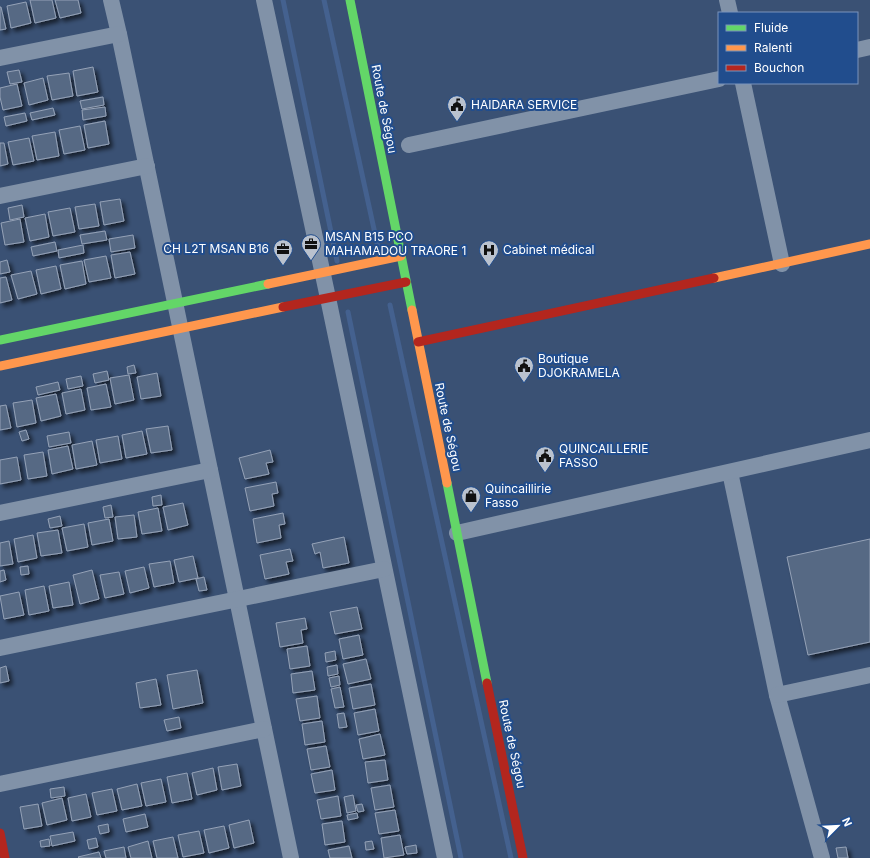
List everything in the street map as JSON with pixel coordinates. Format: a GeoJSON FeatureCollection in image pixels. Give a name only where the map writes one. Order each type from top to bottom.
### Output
{"type":"FeatureCollection","features":[{"type":"Feature","properties":{"kind":"main road","name":"Route de Ségou"},"geometry":{"type":"LineString","coordinates":[[350,0],[523,858]]}},
{"type":"Feature","properties":{"kind":"main road"},"geometry":{"type":"LineString","coordinates":[[418,342],[870,244]]}},
{"type":"Feature","properties":{"kind":"main road"},"geometry":{"type":"LineString","coordinates":[[0,340],[401,256]]}},
{"type":"Feature","properties":{"kind":"main road"},"geometry":{"type":"LineString","coordinates":[[0,366],[406,282]]}},
{"type":"Feature","properties":{"kind":"main road"},"geometry":{"type":"LineString","coordinates":[[0,833],[5,858]]}},
{"type":"Feature","properties":{"kind":"street"},"geometry":{"type":"LineString","coordinates":[[111,0],[291,858]]}},
{"type":"Feature","properties":{"kind":"street"},"geometry":{"type":"LineString","coordinates":[[264,0],[323,273],[444,858]]}},
{"type":"Feature","properties":{"kind":"street"},"geometry":{"type":"LineString","coordinates":[[728,0],[730,12]]}},
{"type":"Feature","properties":{"kind":"street"},"geometry":{"type":"LineString","coordinates":[[0,58],[119,34]]}},
{"type":"Feature","properties":{"kind":"street"},"geometry":{"type":"LineString","coordinates":[[858,50],[870,47]]}},
{"type":"Feature","properties":{"kind":"street"},"geometry":{"type":"LineString","coordinates":[[409,145],[718,79]]}},
{"type":"Feature","properties":{"kind":"street"},"geometry":{"type":"LineString","coordinates":[[743,84],[782,264]]}},
{"type":"Feature","properties":{"kind":"street"},"geometry":{"type":"LineString","coordinates":[[0,196],[147,166]]}},
{"type":"Feature","properties":{"kind":"street"},"geometry":{"type":"LineString","coordinates":[[457,533],[870,440]]}},
{"type":"Feature","properties":{"kind":"street"},"geometry":{"type":"LineString","coordinates":[[0,513],[210,470]]}},
{"type":"Feature","properties":{"kind":"street"},"geometry":{"type":"LineString","coordinates":[[730,472],[778,695],[822,858]]}},
{"type":"Feature","properties":{"kind":"street"},"geometry":{"type":"LineString","coordinates":[[0,648],[384,569]]}},
{"type":"Feature","properties":{"kind":"street"},"geometry":{"type":"LineString","coordinates":[[778,695],[870,674]]}},
{"type":"Feature","properties":{"kind":"street"},"geometry":{"type":"LineString","coordinates":[[0,784],[264,730]]}},
{"type":"Feature","properties":{"kind":"building"},"geometry":{"type":"Polygon","coordinates":[[[30,0],[52,0],[56,18],[35,23],[30,0]]]}},
{"type":"Feature","properties":{"kind":"building"},"geometry":{"type":"Polygon","coordinates":[[[55,0],[78,0],[81,13],[60,18],[55,0]]]}},
{"type":"Feature","properties":{"kind":"building"},"geometry":{"type":"Polygon","coordinates":[[[26,2],[31,23],[11,28],[7,6],[26,2]]]}},
{"type":"Feature","properties":{"kind":"building"},"geometry":{"type":"Polygon","coordinates":[[[0,7],[6,29],[0,30],[0,7]]]}},
{"type":"Feature","properties":{"kind":"building"},"geometry":{"type":"Polygon","coordinates":[[[93,67],[98,92],[77,96],[73,71],[93,67]]]}},
{"type":"Feature","properties":{"kind":"building"},"geometry":{"type":"Polygon","coordinates":[[[19,70],[22,82],[10,84],[7,72],[19,70]]]}},
{"type":"Feature","properties":{"kind":"building"},"geometry":{"type":"Polygon","coordinates":[[[69,73],[73,96],[52,100],[47,76],[69,73]]]}},
{"type":"Feature","properties":{"kind":"building"},"geometry":{"type":"Polygon","coordinates":[[[43,78],[48,100],[29,105],[24,83],[43,78]]]}},
{"type":"Feature","properties":{"kind":"building"},"geometry":{"type":"Polygon","coordinates":[[[17,84],[22,106],[3,110],[0,97],[0,88],[17,84]]]}},
{"type":"Feature","properties":{"kind":"building"},"geometry":{"type":"Polygon","coordinates":[[[103,97],[104,105],[82,109],[80,101],[103,97]]]}},
{"type":"Feature","properties":{"kind":"building"},"geometry":{"type":"Polygon","coordinates":[[[105,107],[106,116],[83,120],[82,110],[105,107]]]}},
{"type":"Feature","properties":{"kind":"building"},"geometry":{"type":"Polygon","coordinates":[[[53,108],[55,115],[32,120],[30,113],[53,108]]]}},
{"type":"Feature","properties":{"kind":"building"},"geometry":{"type":"Polygon","coordinates":[[[25,113],[27,121],[6,126],[4,117],[25,113]]]}},
{"type":"Feature","properties":{"kind":"building"},"geometry":{"type":"Polygon","coordinates":[[[105,121],[109,144],[88,148],[84,125],[105,121]]]}},
{"type":"Feature","properties":{"kind":"building"},"geometry":{"type":"Polygon","coordinates":[[[80,126],[85,150],[64,154],[59,130],[80,126]]]}},
{"type":"Feature","properties":{"kind":"building"},"geometry":{"type":"Polygon","coordinates":[[[55,132],[59,156],[37,160],[32,136],[55,132]]]}},
{"type":"Feature","properties":{"kind":"building"},"geometry":{"type":"Polygon","coordinates":[[[29,138],[34,161],[13,165],[8,142],[29,138]]]}},
{"type":"Feature","properties":{"kind":"building"},"geometry":{"type":"Polygon","coordinates":[[[0,143],[4,143],[8,164],[0,166],[0,143]]]}},
{"type":"Feature","properties":{"kind":"building"},"geometry":{"type":"Polygon","coordinates":[[[120,199],[124,221],[104,225],[100,202],[120,199]]]}},
{"type":"Feature","properties":{"kind":"building"},"geometry":{"type":"Polygon","coordinates":[[[95,204],[99,226],[79,229],[75,207],[95,204]]]}},
{"type":"Feature","properties":{"kind":"building"},"geometry":{"type":"Polygon","coordinates":[[[22,205],[24,217],[10,220],[8,208],[22,205]]]}},
{"type":"Feature","properties":{"kind":"building"},"geometry":{"type":"Polygon","coordinates":[[[70,208],[75,232],[53,236],[48,212],[70,208]]]}},
{"type":"Feature","properties":{"kind":"building"},"geometry":{"type":"Polygon","coordinates":[[[45,214],[49,237],[30,241],[25,218],[45,214]]]}},
{"type":"Feature","properties":{"kind":"building"},"geometry":{"type":"Polygon","coordinates":[[[20,219],[24,242],[5,245],[1,223],[20,219]]]}},
{"type":"Feature","properties":{"kind":"building"},"geometry":{"type":"Polygon","coordinates":[[[105,231],[107,240],[82,244],[80,235],[105,231]]]}},
{"type":"Feature","properties":{"kind":"building"},"geometry":{"type":"Polygon","coordinates":[[[133,235],[135,248],[111,252],[109,239],[133,235]]]}},
{"type":"Feature","properties":{"kind":"building"},"geometry":{"type":"Polygon","coordinates":[[[55,242],[57,251],[33,256],[31,247],[55,242]]]}},
{"type":"Feature","properties":{"kind":"building"},"geometry":{"type":"Polygon","coordinates":[[[83,245],[84,253],[59,258],[58,250],[83,245]]]}},
{"type":"Feature","properties":{"kind":"building"},"geometry":{"type":"Polygon","coordinates":[[[130,252],[135,274],[115,278],[111,255],[130,252]]]}},
{"type":"Feature","properties":{"kind":"building"},"geometry":{"type":"Polygon","coordinates":[[[106,256],[111,278],[89,282],[84,260],[106,256]]]}},
{"type":"Feature","properties":{"kind":"building"},"geometry":{"type":"Polygon","coordinates":[[[7,260],[10,272],[0,274],[0,262],[7,260]]]}},
{"type":"Feature","properties":{"kind":"building"},"geometry":{"type":"Polygon","coordinates":[[[82,261],[86,284],[65,289],[60,265],[82,261]]]}},
{"type":"Feature","properties":{"kind":"building"},"geometry":{"type":"Polygon","coordinates":[[[56,266],[61,289],[41,294],[36,270],[56,266]]]}},
{"type":"Feature","properties":{"kind":"building"},"geometry":{"type":"Polygon","coordinates":[[[31,271],[37,294],[18,299],[11,275],[31,271]]]}},
{"type":"Feature","properties":{"kind":"building"},"geometry":{"type":"Polygon","coordinates":[[[6,277],[12,300],[0,303],[0,278],[6,277]]]}},
{"type":"Feature","properties":{"kind":"building"},"geometry":{"type":"Polygon","coordinates":[[[134,365],[136,373],[128,374],[127,367],[134,365]]]}},
{"type":"Feature","properties":{"kind":"building"},"geometry":{"type":"Polygon","coordinates":[[[107,371],[109,380],[95,383],[93,374],[107,371]]]}},
{"type":"Feature","properties":{"kind":"building"},"geometry":{"type":"Polygon","coordinates":[[[157,373],[161,396],[141,399],[137,377],[157,373]]]}},
{"type":"Feature","properties":{"kind":"building"},"geometry":{"type":"Polygon","coordinates":[[[129,375],[134,400],[115,404],[110,378],[129,375]]]}},
{"type":"Feature","properties":{"kind":"building"},"geometry":{"type":"Polygon","coordinates":[[[81,376],[83,386],[68,389],[66,379],[81,376]]]}},
{"type":"Feature","properties":{"kind":"building"},"geometry":{"type":"Polygon","coordinates":[[[58,382],[60,390],[38,395],[36,387],[58,382]]]}},
{"type":"Feature","properties":{"kind":"building"},"geometry":{"type":"Polygon","coordinates":[[[106,384],[111,407],[91,410],[87,388],[106,384]]]}},
{"type":"Feature","properties":{"kind":"building"},"geometry":{"type":"Polygon","coordinates":[[[81,389],[85,410],[66,414],[62,393],[81,389]]]}},
{"type":"Feature","properties":{"kind":"building"},"geometry":{"type":"Polygon","coordinates":[[[56,394],[61,416],[41,421],[36,398],[56,394]]]}},
{"type":"Feature","properties":{"kind":"building"},"geometry":{"type":"Polygon","coordinates":[[[32,400],[36,423],[17,427],[13,403],[32,400]]]}},
{"type":"Feature","properties":{"kind":"building"},"geometry":{"type":"Polygon","coordinates":[[[6,405],[11,428],[0,430],[0,406],[6,405]]]}},
{"type":"Feature","properties":{"kind":"building"},"geometry":{"type":"Polygon","coordinates":[[[168,426],[172,450],[151,453],[146,429],[168,426]]]}},
{"type":"Feature","properties":{"kind":"building"},"geometry":{"type":"Polygon","coordinates":[[[26,430],[29,439],[22,441],[19,432],[26,430]]]}},
{"type":"Feature","properties":{"kind":"building"},"geometry":{"type":"Polygon","coordinates":[[[142,431],[147,454],[126,458],[122,435],[142,431]]]}},
{"type":"Feature","properties":{"kind":"building"},"geometry":{"type":"Polygon","coordinates":[[[69,432],[71,443],[49,447],[47,436],[69,432]]]}},
{"type":"Feature","properties":{"kind":"building"},"geometry":{"type":"Polygon","coordinates":[[[118,436],[122,459],[100,463],[96,440],[118,436]]]}},
{"type":"Feature","properties":{"kind":"building"},"geometry":{"type":"Polygon","coordinates":[[[92,441],[97,465],[76,469],[72,445],[92,441]]]}},
{"type":"Feature","properties":{"kind":"building"},"geometry":{"type":"Polygon","coordinates":[[[68,446],[73,469],[52,474],[48,450],[68,446]]]}},
{"type":"Feature","properties":{"kind":"building"},"geometry":{"type":"Polygon","coordinates":[[[270,450],[273,462],[266,463],[269,474],[245,479],[239,458],[270,450]]]}},
{"type":"Feature","properties":{"kind":"building"},"geometry":{"type":"Polygon","coordinates":[[[43,452],[47,476],[28,479],[24,455],[43,452]]]}},
{"type":"Feature","properties":{"kind":"building"},"geometry":{"type":"Polygon","coordinates":[[[17,457],[21,480],[0,484],[0,460],[17,457]]]}},
{"type":"Feature","properties":{"kind":"building"},"geometry":{"type":"Polygon","coordinates":[[[276,482],[278,493],[272,494],[274,506],[250,511],[245,488],[276,482]]]}},
{"type":"Feature","properties":{"kind":"building"},"geometry":{"type":"Polygon","coordinates":[[[161,495],[162,505],[153,506],[152,497],[161,495]]]}},
{"type":"Feature","properties":{"kind":"building"},"geometry":{"type":"Polygon","coordinates":[[[183,503],[188,525],[168,530],[163,507],[183,503]]]}},
{"type":"Feature","properties":{"kind":"building"},"geometry":{"type":"Polygon","coordinates":[[[111,505],[113,517],[105,518],[103,507],[111,505]]]}},
{"type":"Feature","properties":{"kind":"building"},"geometry":{"type":"Polygon","coordinates":[[[158,508],[162,531],[142,534],[138,512],[158,508]]]}},
{"type":"Feature","properties":{"kind":"building"},"geometry":{"type":"Polygon","coordinates":[[[283,513],[285,524],[279,525],[281,538],[257,543],[253,519],[283,513]]]}},
{"type":"Feature","properties":{"kind":"building"},"geometry":{"type":"Polygon","coordinates":[[[134,515],[137,537],[118,539],[115,517],[134,515]]]}},
{"type":"Feature","properties":{"kind":"building"},"geometry":{"type":"Polygon","coordinates":[[[60,516],[62,526],[50,528],[48,519],[60,516]]]}},
{"type":"Feature","properties":{"kind":"building"},"geometry":{"type":"Polygon","coordinates":[[[109,519],[113,541],[92,545],[88,523],[109,519]]]}},
{"type":"Feature","properties":{"kind":"building"},"geometry":{"type":"Polygon","coordinates":[[[84,524],[88,547],[67,551],[62,528],[84,524]]]}},
{"type":"Feature","properties":{"kind":"building"},"geometry":{"type":"Polygon","coordinates":[[[58,530],[62,553],[41,556],[37,533],[58,530]]]}},
{"type":"Feature","properties":{"kind":"building"},"geometry":{"type":"Polygon","coordinates":[[[33,535],[37,558],[18,562],[14,539],[33,535]]]}},
{"type":"Feature","properties":{"kind":"building"},"geometry":{"type":"Polygon","coordinates":[[[344,537],[349,563],[323,568],[320,552],[315,554],[312,544],[344,537]]]}},
{"type":"Feature","properties":{"kind":"building"},"geometry":{"type":"Polygon","coordinates":[[[870,539],[870,642],[808,655],[787,557],[870,539]]]}},
{"type":"Feature","properties":{"kind":"building"},"geometry":{"type":"Polygon","coordinates":[[[9,541],[13,564],[0,566],[0,543],[9,541]]]}},
{"type":"Feature","properties":{"kind":"building"},"geometry":{"type":"Polygon","coordinates":[[[290,549],[293,561],[286,562],[289,574],[265,579],[260,555],[290,549]]]}},
{"type":"Feature","properties":{"kind":"building"},"geometry":{"type":"Polygon","coordinates":[[[193,556],[198,578],[179,582],[174,560],[193,556]]]}},
{"type":"Feature","properties":{"kind":"building"},"geometry":{"type":"Polygon","coordinates":[[[170,561],[174,583],[154,587],[149,564],[170,561]]]}},
{"type":"Feature","properties":{"kind":"building"},"geometry":{"type":"Polygon","coordinates":[[[28,566],[29,574],[21,575],[20,567],[28,566]]]}},
{"type":"Feature","properties":{"kind":"building"},"geometry":{"type":"Polygon","coordinates":[[[144,567],[149,588],[130,593],[125,571],[144,567]]]}},
{"type":"Feature","properties":{"kind":"building"},"geometry":{"type":"Polygon","coordinates":[[[4,570],[6,580],[0,582],[0,571],[4,570]]]}},
{"type":"Feature","properties":{"kind":"building"},"geometry":{"type":"Polygon","coordinates":[[[92,570],[99,599],[80,604],[73,575],[92,570]]]}},
{"type":"Feature","properties":{"kind":"building"},"geometry":{"type":"Polygon","coordinates":[[[119,572],[124,594],[105,598],[100,575],[119,572]]]}},
{"type":"Feature","properties":{"kind":"building"},"geometry":{"type":"Polygon","coordinates":[[[204,577],[207,590],[199,591],[196,579],[204,577]]]}},
{"type":"Feature","properties":{"kind":"building"},"geometry":{"type":"Polygon","coordinates":[[[69,582],[73,605],[53,608],[49,586],[69,582]]]}},
{"type":"Feature","properties":{"kind":"building"},"geometry":{"type":"Polygon","coordinates":[[[44,586],[49,611],[29,615],[25,590],[44,586]]]}},
{"type":"Feature","properties":{"kind":"building"},"geometry":{"type":"Polygon","coordinates":[[[19,592],[24,615],[4,619],[0,596],[19,592]]]}},
{"type":"Feature","properties":{"kind":"building"},"geometry":{"type":"Polygon","coordinates":[[[357,607],[362,629],[335,634],[330,612],[357,607]]]}},
{"type":"Feature","properties":{"kind":"building"},"geometry":{"type":"Polygon","coordinates":[[[305,618],[307,629],[301,630],[303,643],[280,647],[276,623],[305,618]]]}},
{"type":"Feature","properties":{"kind":"building"},"geometry":{"type":"Polygon","coordinates":[[[359,635],[363,655],[343,659],[339,639],[359,635]]]}},
{"type":"Feature","properties":{"kind":"building"},"geometry":{"type":"Polygon","coordinates":[[[307,646],[310,666],[290,669],[287,649],[307,646]]]}},
{"type":"Feature","properties":{"kind":"building"},"geometry":{"type":"Polygon","coordinates":[[[335,651],[336,660],[326,662],[325,653],[335,651]]]}},
{"type":"Feature","properties":{"kind":"building"},"geometry":{"type":"Polygon","coordinates":[[[366,659],[371,679],[348,684],[343,664],[366,659]]]}},
{"type":"Feature","properties":{"kind":"building"},"geometry":{"type":"Polygon","coordinates":[[[337,665],[338,674],[328,676],[327,667],[337,665]]]}},
{"type":"Feature","properties":{"kind":"building"},"geometry":{"type":"Polygon","coordinates":[[[6,666],[9,681],[0,683],[0,668],[6,666]]]}},
{"type":"Feature","properties":{"kind":"building"},"geometry":{"type":"Polygon","coordinates":[[[197,670],[203,703],[173,709],[167,675],[197,670]]]}},
{"type":"Feature","properties":{"kind":"building"},"geometry":{"type":"Polygon","coordinates":[[[312,671],[315,690],[293,693],[291,674],[312,671]]]}},
{"type":"Feature","properties":{"kind":"building"},"geometry":{"type":"Polygon","coordinates":[[[339,676],[340,685],[331,687],[329,678],[339,676]]]}},
{"type":"Feature","properties":{"kind":"building"},"geometry":{"type":"Polygon","coordinates":[[[156,679],[161,705],[140,708],[136,683],[156,679]]]}},
{"type":"Feature","properties":{"kind":"building"},"geometry":{"type":"Polygon","coordinates":[[[371,684],[375,705],[353,709],[349,688],[371,684]]]}},
{"type":"Feature","properties":{"kind":"building"},"geometry":{"type":"Polygon","coordinates":[[[340,687],[344,707],[335,708],[331,689],[340,687]]]}},
{"type":"Feature","properties":{"kind":"building"},"geometry":{"type":"Polygon","coordinates":[[[317,696],[320,718],[300,721],[296,699],[317,696]]]}},
{"type":"Feature","properties":{"kind":"building"},"geometry":{"type":"Polygon","coordinates":[[[375,709],[379,731],[358,735],[354,713],[375,709]]]}},
{"type":"Feature","properties":{"kind":"building"},"geometry":{"type":"Polygon","coordinates":[[[344,713],[347,727],[339,728],[337,714],[344,713]]]}},
{"type":"Feature","properties":{"kind":"building"},"geometry":{"type":"Polygon","coordinates":[[[179,717],[181,728],[167,731],[164,720],[179,717]]]}},
{"type":"Feature","properties":{"kind":"building"},"geometry":{"type":"Polygon","coordinates":[[[322,721],[325,742],[305,745],[302,724],[322,721]]]}},
{"type":"Feature","properties":{"kind":"building"},"geometry":{"type":"Polygon","coordinates":[[[380,734],[385,755],[363,759],[359,739],[380,734]]]}},
{"type":"Feature","properties":{"kind":"building"},"geometry":{"type":"Polygon","coordinates":[[[326,746],[330,767],[311,770],[307,749],[326,746]]]}},
{"type":"Feature","properties":{"kind":"building"},"geometry":{"type":"Polygon","coordinates":[[[385,760],[388,780],[368,783],[365,762],[385,760]]]}},
{"type":"Feature","properties":{"kind":"building"},"geometry":{"type":"Polygon","coordinates":[[[237,764],[241,786],[222,790],[218,767],[237,764]]]}},
{"type":"Feature","properties":{"kind":"building"},"geometry":{"type":"Polygon","coordinates":[[[213,768],[217,790],[197,795],[192,773],[213,768]]]}},
{"type":"Feature","properties":{"kind":"building"},"geometry":{"type":"Polygon","coordinates":[[[332,770],[335,790],[315,793],[311,774],[332,770]]]}},
{"type":"Feature","properties":{"kind":"building"},"geometry":{"type":"Polygon","coordinates":[[[187,773],[192,799],[172,803],[167,777],[187,773]]]}},
{"type":"Feature","properties":{"kind":"building"},"geometry":{"type":"Polygon","coordinates":[[[161,779],[166,802],[146,806],[141,783],[161,779]]]}},
{"type":"Feature","properties":{"kind":"building"},"geometry":{"type":"Polygon","coordinates":[[[137,784],[142,806],[122,810],[117,789],[137,784]]]}},
{"type":"Feature","properties":{"kind":"building"},"geometry":{"type":"Polygon","coordinates":[[[390,785],[394,807],[375,810],[371,788],[390,785]]]}},
{"type":"Feature","properties":{"kind":"building"},"geometry":{"type":"Polygon","coordinates":[[[64,787],[65,796],[51,798],[50,789],[64,787]]]}},
{"type":"Feature","properties":{"kind":"building"},"geometry":{"type":"Polygon","coordinates":[[[112,789],[117,811],[97,815],[92,793],[112,789]]]}},
{"type":"Feature","properties":{"kind":"building"},"geometry":{"type":"Polygon","coordinates":[[[86,794],[91,817],[72,821],[68,798],[86,794]]]}},
{"type":"Feature","properties":{"kind":"building"},"geometry":{"type":"Polygon","coordinates":[[[353,795],[356,811],[347,813],[344,797],[353,795]]]}},
{"type":"Feature","properties":{"kind":"building"},"geometry":{"type":"Polygon","coordinates":[[[338,796],[341,816],[321,819],[317,800],[338,796]]]}},
{"type":"Feature","properties":{"kind":"building"},"geometry":{"type":"Polygon","coordinates":[[[62,798],[67,820],[47,825],[42,803],[62,798]]]}},
{"type":"Feature","properties":{"kind":"building"},"geometry":{"type":"Polygon","coordinates":[[[38,804],[42,826],[24,829],[20,807],[38,804]]]}},
{"type":"Feature","properties":{"kind":"building"},"geometry":{"type":"Polygon","coordinates":[[[362,804],[364,811],[358,812],[356,805],[362,804]]]}},
{"type":"Feature","properties":{"kind":"building"},"geometry":{"type":"Polygon","coordinates":[[[395,810],[399,831],[379,834],[375,813],[395,810]]]}},
{"type":"Feature","properties":{"kind":"building"},"geometry":{"type":"Polygon","coordinates":[[[357,813],[358,818],[348,820],[347,815],[357,813]]]}},
{"type":"Feature","properties":{"kind":"building"},"geometry":{"type":"Polygon","coordinates":[[[145,814],[148,827],[126,832],[123,819],[145,814]]]}},
{"type":"Feature","properties":{"kind":"building"},"geometry":{"type":"Polygon","coordinates":[[[249,820],[254,843],[234,848],[229,825],[249,820]]]}},
{"type":"Feature","properties":{"kind":"building"},"geometry":{"type":"Polygon","coordinates":[[[342,821],[345,842],[325,845],[322,824],[342,821]]]}},
{"type":"Feature","properties":{"kind":"building"},"geometry":{"type":"Polygon","coordinates":[[[108,824],[109,832],[100,834],[98,826],[108,824]]]}},
{"type":"Feature","properties":{"kind":"building"},"geometry":{"type":"Polygon","coordinates":[[[224,826],[229,848],[209,853],[204,830],[224,826]]]}},
{"type":"Feature","properties":{"kind":"building"},"geometry":{"type":"Polygon","coordinates":[[[199,831],[204,853],[183,857],[178,835],[199,831]]]}},
{"type":"Feature","properties":{"kind":"building"},"geometry":{"type":"Polygon","coordinates":[[[73,832],[75,841],[52,846],[50,836],[73,832]]]}},
{"type":"Feature","properties":{"kind":"building"},"geometry":{"type":"Polygon","coordinates":[[[400,835],[404,855],[384,858],[381,838],[400,835]]]}},
{"type":"Feature","properties":{"kind":"building"},"geometry":{"type":"Polygon","coordinates":[[[173,837],[178,858],[157,858],[153,841],[173,837]]]}},
{"type":"Feature","properties":{"kind":"building"},"geometry":{"type":"Polygon","coordinates":[[[96,838],[98,847],[89,849],[87,840],[96,838]]]}},
{"type":"Feature","properties":{"kind":"building"},"geometry":{"type":"Polygon","coordinates":[[[49,839],[50,846],[41,847],[40,841],[49,839]]]}},
{"type":"Feature","properties":{"kind":"building"},"geometry":{"type":"Polygon","coordinates":[[[148,841],[152,858],[131,858],[128,847],[148,841]]]}},
{"type":"Feature","properties":{"kind":"building"},"geometry":{"type":"Polygon","coordinates":[[[372,841],[374,849],[366,850],[365,842],[372,841]]]}},
{"type":"Feature","properties":{"kind":"building"},"geometry":{"type":"Polygon","coordinates":[[[416,845],[417,853],[407,854],[405,847],[416,845]]]}},
{"type":"Feature","properties":{"kind":"building"},"geometry":{"type":"Polygon","coordinates":[[[349,846],[352,858],[330,858],[328,850],[349,846]]]}},
{"type":"Feature","properties":{"kind":"building"},"geometry":{"type":"Polygon","coordinates":[[[124,847],[126,858],[106,858],[104,851],[124,847]]]}},
{"type":"Feature","properties":{"kind":"building"},"geometry":{"type":"Polygon","coordinates":[[[846,847],[848,858],[838,858],[836,848],[846,847]]]}},
{"type":"Feature","properties":{"kind":"building"},"geometry":{"type":"Polygon","coordinates":[[[99,852],[101,858],[78,857],[99,852]]]}},
{"type":"Feature","properties":{"kind":"waterway"},"geometry":{"type":"LineString","coordinates":[[283,0],[337,261]]}},
{"type":"Feature","properties":{"kind":"waterway"},"geometry":{"type":"LineString","coordinates":[[324,0],[379,252]]}},
{"type":"Feature","properties":{"kind":"waterway"},"geometry":{"type":"LineString","coordinates":[[390,305],[511,858]]}},
{"type":"Feature","properties":{"kind":"waterway"},"geometry":{"type":"LineString","coordinates":[[348,312],[461,858]]}},
{"type":"Feature","properties":{"kind":"traffic: fast"},"geometry":{"type":"LineString","coordinates":[[350,0],[412,310]]}},
{"type":"Feature","properties":{"kind":"traffic: fast"},"geometry":{"type":"LineString","coordinates":[[0,340],[268,284]]}},
{"type":"Feature","properties":{"kind":"traffic: fast"},"geometry":{"type":"LineString","coordinates":[[447,483],[487,683]]}},
{"type":"Feature","properties":{"kind":"traffic: slow"},"geometry":{"type":"LineString","coordinates":[[714,278],[870,244]]}},
{"type":"Feature","properties":{"kind":"traffic: slow"},"geometry":{"type":"LineString","coordinates":[[268,284],[401,256]]}},
{"type":"Feature","properties":{"kind":"traffic: slow"},"geometry":{"type":"LineString","coordinates":[[0,366],[283,307]]}},
{"type":"Feature","properties":{"kind":"traffic: slow"},"geometry":{"type":"LineString","coordinates":[[412,310],[447,483]]}},
{"type":"Feature","properties":{"kind":"traffic: jam"},"geometry":{"type":"LineString","coordinates":[[418,342],[714,278]]}},
{"type":"Feature","properties":{"kind":"traffic: jam"},"geometry":{"type":"LineString","coordinates":[[283,307],[406,282]]}},
{"type":"Feature","properties":{"kind":"traffic: jam"},"geometry":{"type":"LineString","coordinates":[[487,683],[523,858]]}},
{"type":"Feature","properties":{"kind":"traffic: jam"},"geometry":{"type":"LineString","coordinates":[[0,833],[5,858]]}},
{"type":"Feature","properties":{"kind":"place","name":"HAIDARA SERVICE"},"geometry":{"type":"Point","coordinates":[457,122]}},
{"type":"Feature","properties":{"kind":"place","name":"MSAN B15 PCO MAHAMADOU TRAORE 1"},"geometry":{"type":"Point","coordinates":[311,261]}},
{"type":"Feature","properties":{"kind":"place","name":"CH L2T MSAN B16"},"geometry":{"type":"Point","coordinates":[283,266]}},
{"type":"Feature","properties":{"kind":"place","name":"Cabinet médical"},"geometry":{"type":"Point","coordinates":[489,267]}},
{"type":"Feature","properties":{"kind":"place","name":"Boutique DJOKRAMELA"},"geometry":{"type":"Point","coordinates":[524,383]}},
{"type":"Feature","properties":{"kind":"place","name":"QUINCAILLERIE FASSO"},"geometry":{"type":"Point","coordinates":[545,473]}},
{"type":"Feature","properties":{"kind":"place","name":"Quincaillirie Fasso"},"geometry":{"type":"Point","coordinates":[471,513]}}]}
